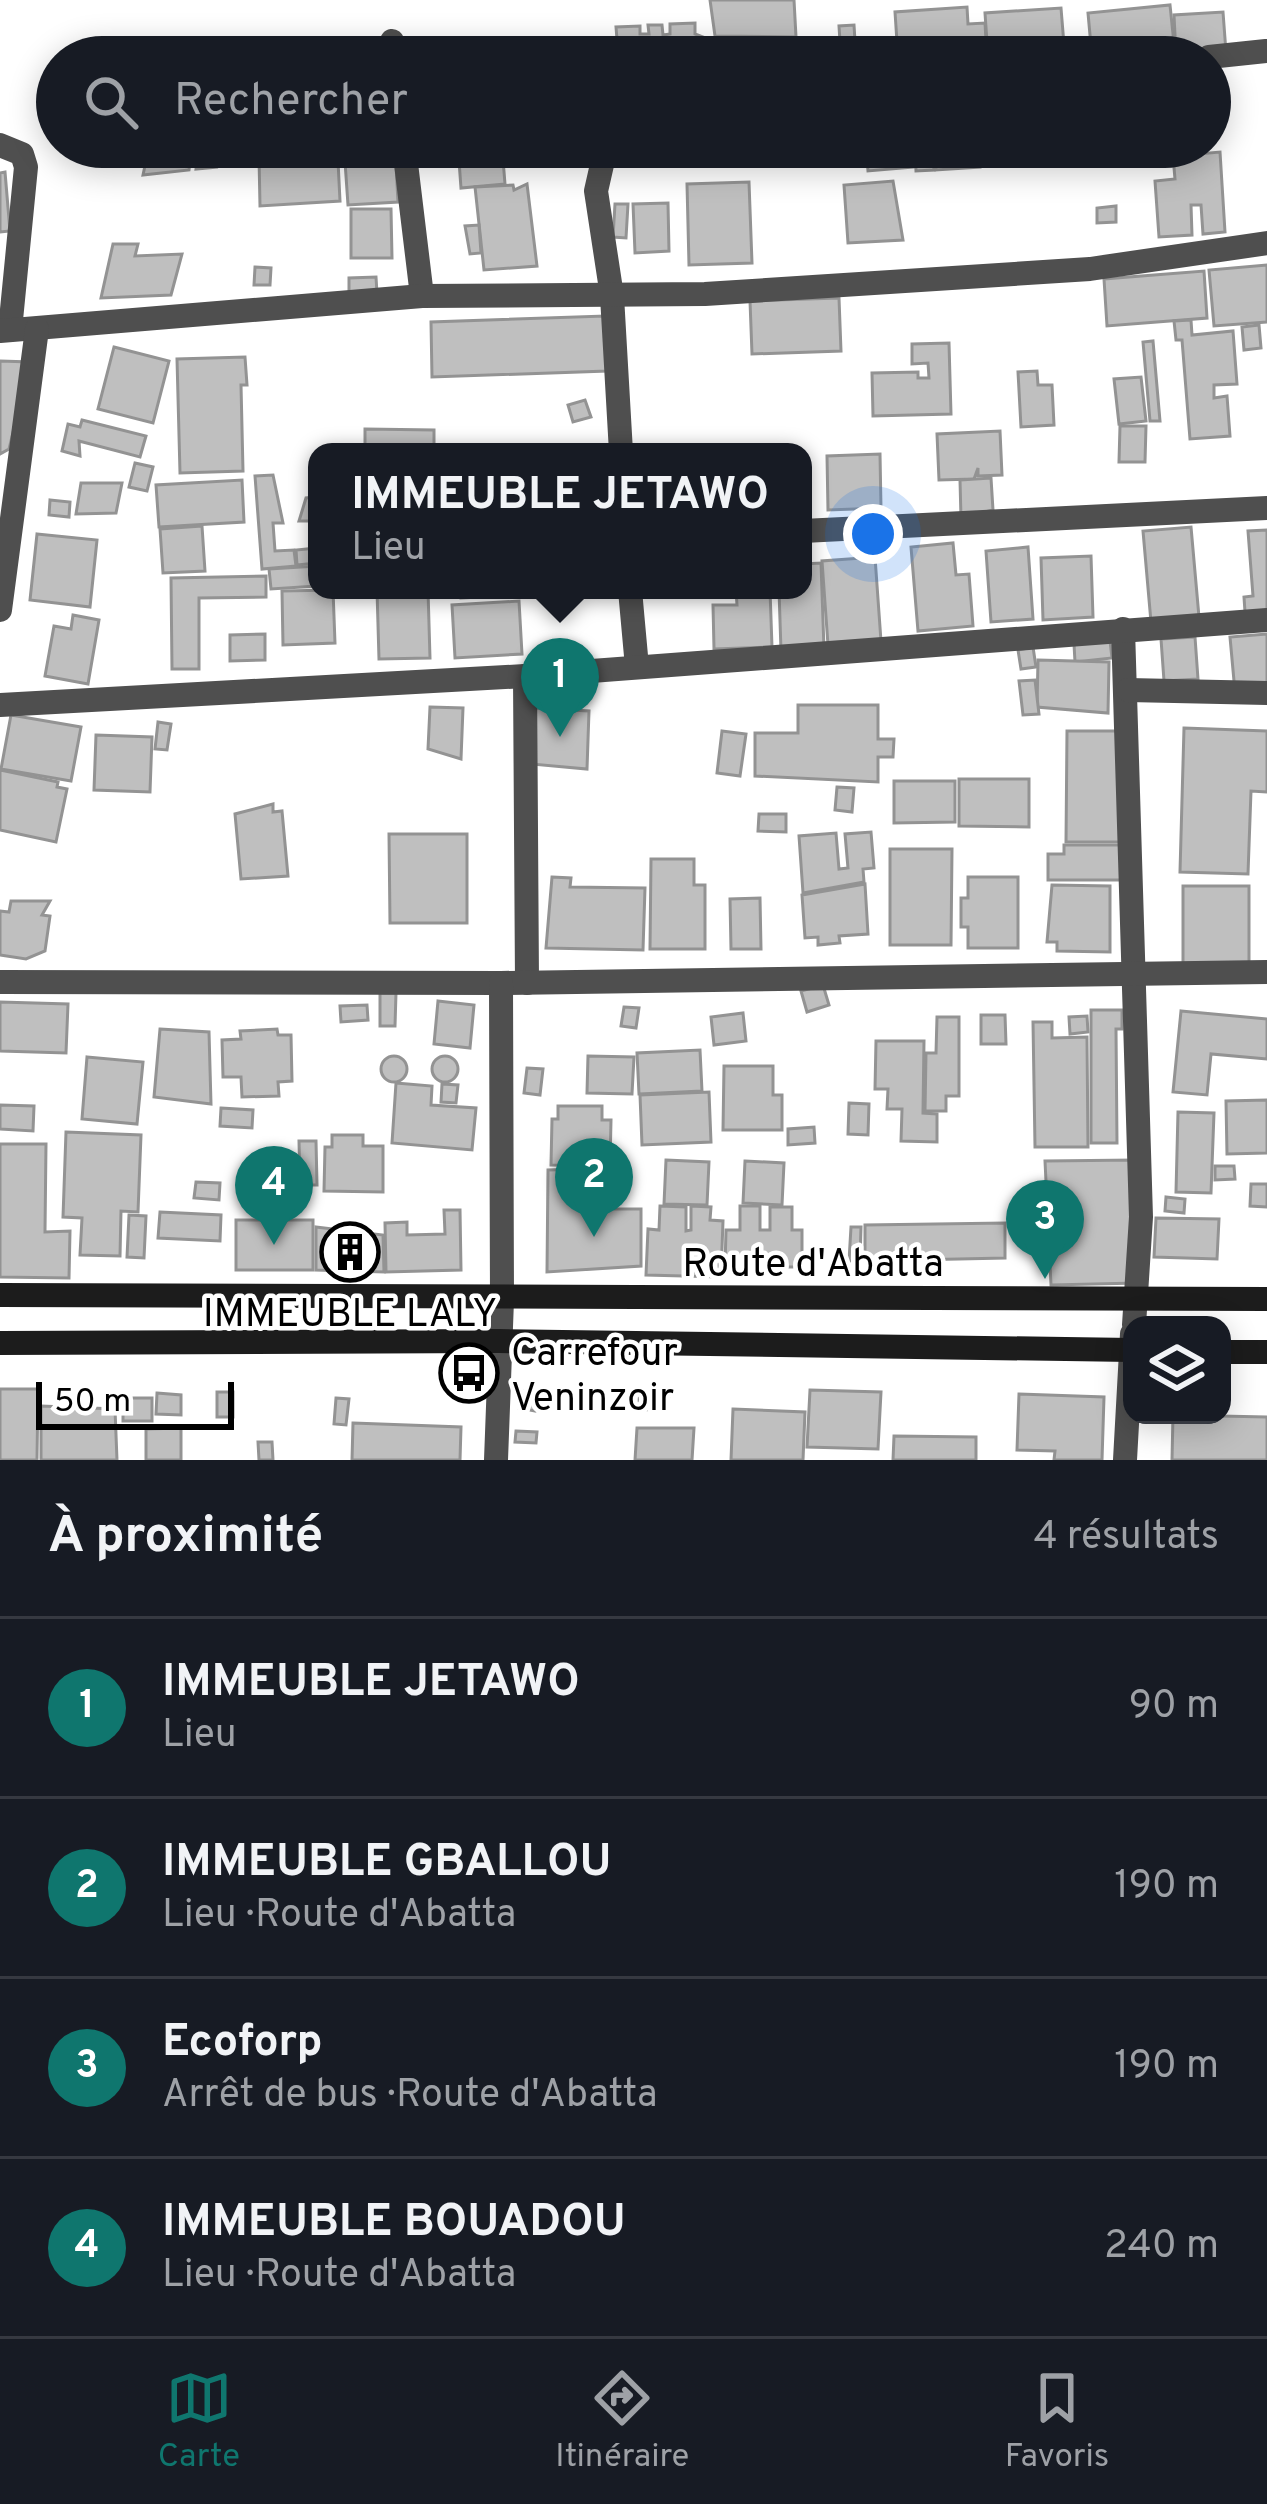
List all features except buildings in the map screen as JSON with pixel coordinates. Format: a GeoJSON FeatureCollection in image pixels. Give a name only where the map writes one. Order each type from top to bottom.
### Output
{"type":"FeatureCollection","features":[{"type":"Feature","properties":{"kind":"street"},"geometry":{"type":"LineString","coordinates":[[1231,56],[1266,54],[1267,42]]}},
{"type":"Feature","properties":{"kind":"street"},"geometry":{"type":"LineString","coordinates":[[0,145],[22,154],[26,167],[5,330],[422,296],[612,296],[1090,269],[1267,243]]}},
{"type":"Feature","properties":{"kind":"street"},"geometry":{"type":"LineString","coordinates":[[407,168],[422,296]]}},
{"type":"Feature","properties":{"kind":"street"},"geometry":{"type":"LineString","coordinates":[[601,168],[596,191],[612,296],[620,443]]}},
{"type":"Feature","properties":{"kind":"street"},"geometry":{"type":"LineString","coordinates":[[0,610],[37,328]]}},
{"type":"Feature","properties":{"kind":"street"},"geometry":{"type":"LineString","coordinates":[[812,531],[1267,508]]}},
{"type":"Feature","properties":{"kind":"street"},"geometry":{"type":"LineString","coordinates":[[631,599],[637,667]]}},
{"type":"Feature","properties":{"kind":"street"},"geometry":{"type":"LineString","coordinates":[[0,705],[525,676],[1267,620]]}},
{"type":"Feature","properties":{"kind":"street"},"geometry":{"type":"LineString","coordinates":[[1123,629],[1141,1217],[1135,1316]]}},
{"type":"Feature","properties":{"kind":"street"},"geometry":{"type":"LineString","coordinates":[[496,1460],[525,676]]}},
{"type":"Feature","properties":{"kind":"street"},"geometry":{"type":"LineString","coordinates":[[1128,690],[1267,693]]}},
{"type":"Feature","properties":{"kind":"street"},"geometry":{"type":"LineString","coordinates":[[0,982],[514,983],[1267,971]]}},
{"type":"Feature","properties":{"kind":"street","name":"Route d'Abatta"},"geometry":{"type":"LineString","coordinates":[[0,1295],[1267,1300]]}},
{"type":"Feature","properties":{"kind":"street","name":"Route d'Abatta"},"geometry":{"type":"LineString","coordinates":[[0,1342],[1123,1340]]}},
{"type":"Feature","properties":{"kind":"street"},"geometry":{"type":"LineString","coordinates":[[1231,1352],[1267,1352]]}},
{"type":"Feature","properties":{"kind":"street"},"geometry":{"type":"LineString","coordinates":[[1125,1460],[1127,1424]]}},
{"type":"Feature","properties":{"kind":"place","name":"IMMEUBLE JETAWO"},"geometry":{"type":"Point","coordinates":[560,737]}},
{"type":"Feature","properties":{"kind":"place","name":"IMMEUBLE GBALLOU"},"geometry":{"type":"Point","coordinates":[594,1237]}},
{"type":"Feature","properties":{"kind":"place","name":"IMMEUBLE BOUADOU"},"geometry":{"type":"Point","coordinates":[274,1245]}},
{"type":"Feature","properties":{"kind":"place","name":"IMMEUBLE LALY"},"geometry":{"type":"Point","coordinates":[350,1252]}},
{"type":"Feature","properties":{"kind":"place","name":"Ecoforp"},"geometry":{"type":"Point","coordinates":[1045,1279]}},
{"type":"Feature","properties":{"kind":"place","name":"Carrefour Veninzoir"},"geometry":{"type":"Point","coordinates":[469,1373]}}]}
